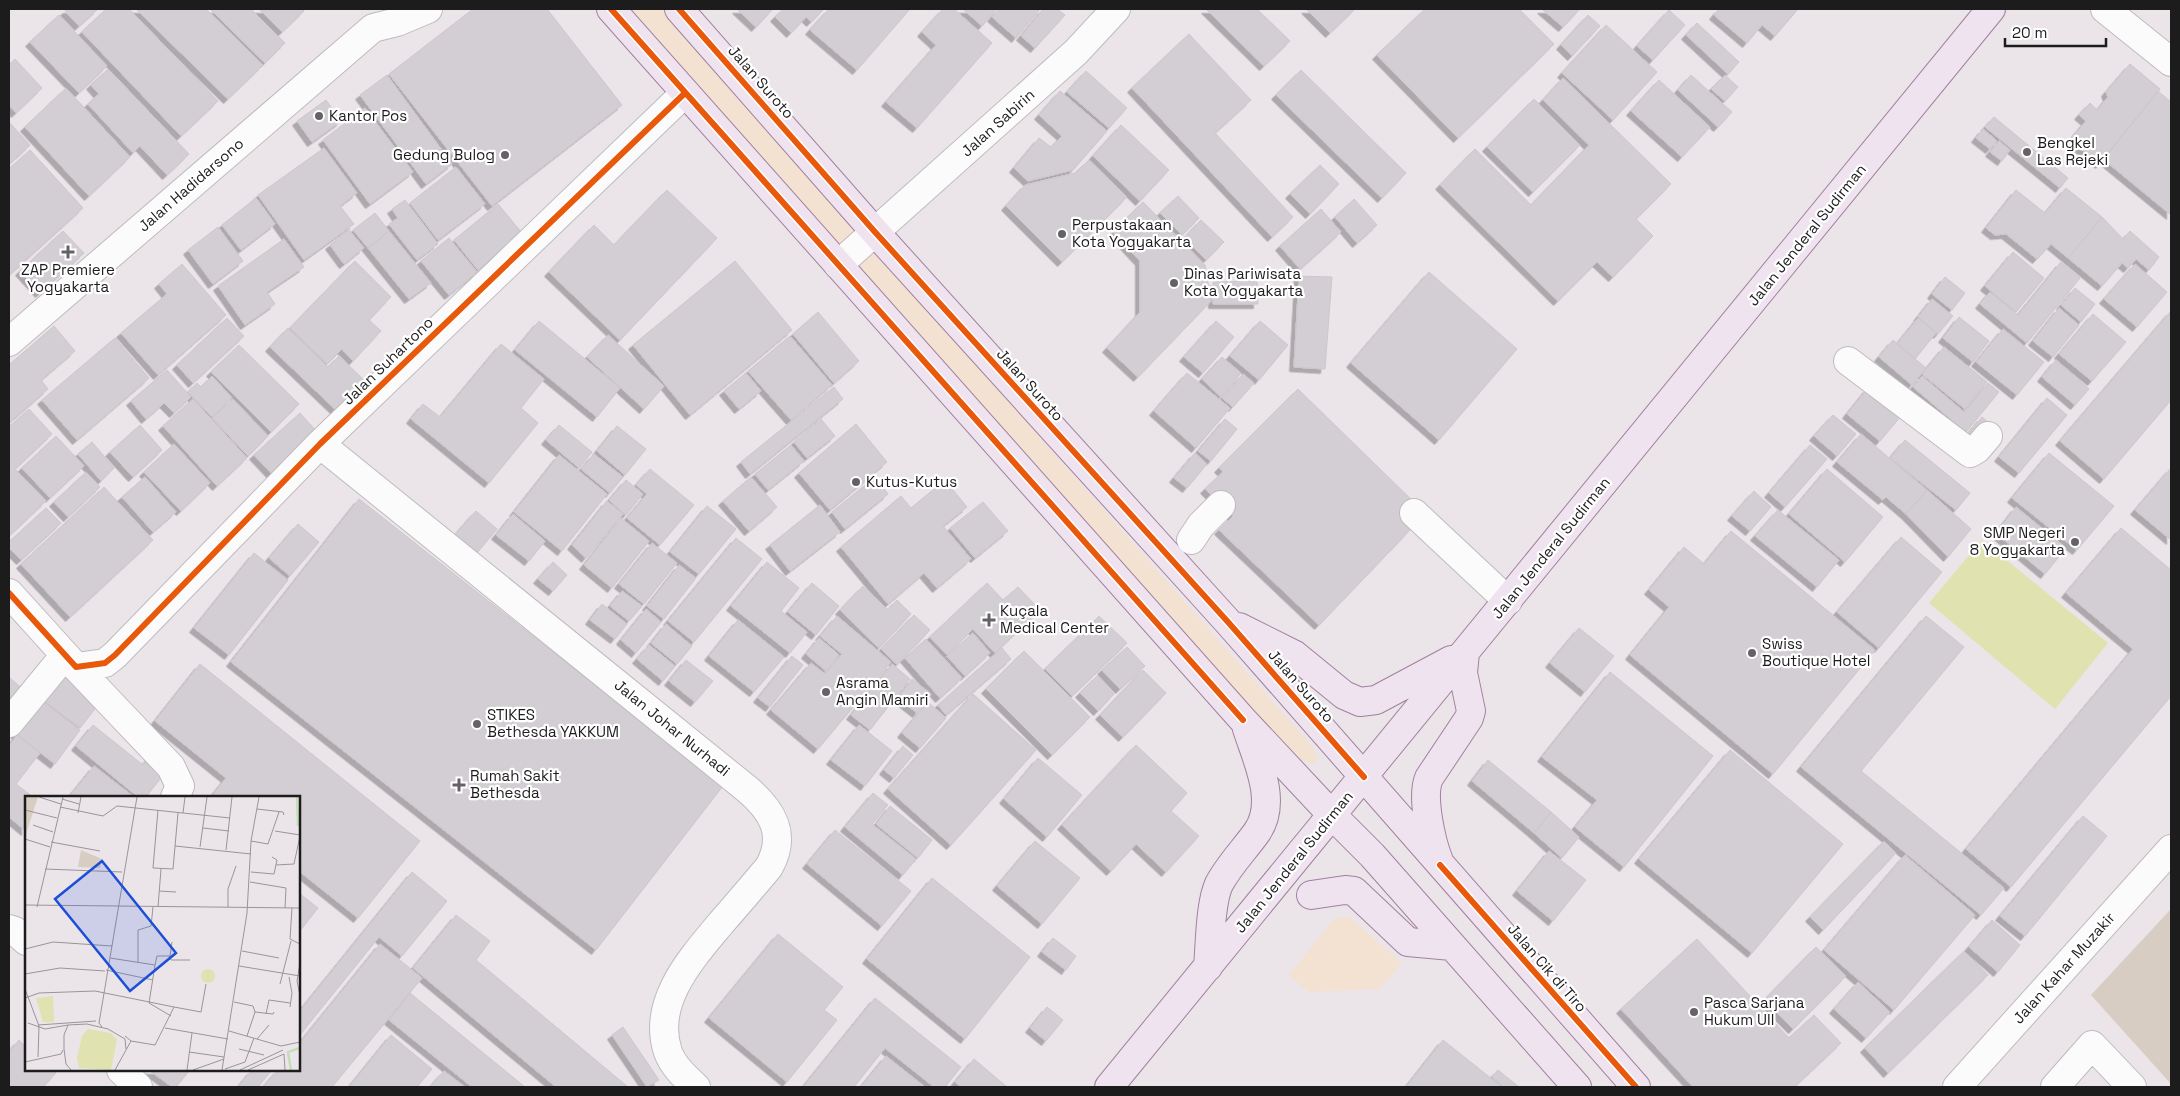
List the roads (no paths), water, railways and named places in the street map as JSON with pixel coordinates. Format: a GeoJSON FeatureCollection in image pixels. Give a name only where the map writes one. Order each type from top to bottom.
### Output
{"type":"FeatureCollection","features":[{"type":"Feature","properties":{"kind":"main road"},"geometry":{"type":"LineString","coordinates":[[611,9],[1243,720],[1372,855],[1577,1087]]}},
{"type":"Feature","properties":{"kind":"main road","name":"Jalan Suroto"},"geometry":{"type":"LineString","coordinates":[[679,9],[875,232],[1228,622],[1364,777]]}},
{"type":"Feature","properties":{"kind":"main road","name":"Jalan Jenderal Sudirman"},"geometry":{"type":"LineString","coordinates":[[1109,1087],[1991,9]]}},
{"type":"Feature","properties":{"kind":"main road"},"geometry":{"type":"LineString","coordinates":[[1228,622],[1284,649],[1344,695],[1360,702],[1376,700],[1465,652]]}},
{"type":"Feature","properties":{"kind":"main road"},"geometry":{"type":"LineString","coordinates":[[1440,865],[1430,825],[1426,786],[1429,778],[1469,718],[1471,712],[1463,673],[1465,652]]}},
{"type":"Feature","properties":{"kind":"main road"},"geometry":{"type":"LineString","coordinates":[[1208,967],[1215,896],[1220,884],[1257,832],[1265,816],[1266,797],[1261,773],[1243,720]]}},
{"type":"Feature","properties":{"kind":"main road","name":"Jalan Cik di Tiro"},"geometry":{"type":"LineString","coordinates":[[1364,777],[1636,1087]]}},
{"type":"Feature","properties":{"kind":"main road"},"geometry":{"type":"LineString","coordinates":[[1311,895],[1345,890],[1354,891],[1408,942],[1452,946]]}},
{"type":"Feature","properties":{"kind":"street","name":"Jalan Hadidarsono"},"geometry":{"type":"LineString","coordinates":[[9,342],[374,19],[397,22],[428,9]]}},
{"type":"Feature","properties":{"kind":"street","name":"Jalan Sabirin"},"geometry":{"type":"LineString","coordinates":[[838,265],[1076,52],[1116,9]]}},
{"type":"Feature","properties":{"kind":"street"},"geometry":{"type":"LineString","coordinates":[[2116,17],[2171,62]]}},
{"type":"Feature","properties":{"kind":"street","name":"Jalan Suhartono"},"geometry":{"type":"LineString","coordinates":[[70,661],[105,663],[115,655],[320,444],[685,93]]}},
{"type":"Feature","properties":{"kind":"street"},"geometry":{"type":"LineString","coordinates":[[1848,361],[1970,453],[1977,449],[1988,436]]}},
{"type":"Feature","properties":{"kind":"street","name":"Jalan Johar Nurhadi"},"geometry":{"type":"LineString","coordinates":[[320,444],[747,789],[771,813],[776,824],[776,855],[768,868],[691,959],[670,999],[664,1027],[668,1052],[674,1064],[696,1087]]}},
{"type":"Feature","properties":{"kind":"street"},"geometry":{"type":"LineString","coordinates":[[1191,540],[1201,526],[1221,505]]}},
{"type":"Feature","properties":{"kind":"street"},"geometry":{"type":"LineString","coordinates":[[1414,513],[1508,601]]}},
{"type":"Feature","properties":{"kind":"street"},"geometry":{"type":"LineString","coordinates":[[9,593],[70,661],[171,767],[180,786],[175,796]]}},
{"type":"Feature","properties":{"kind":"street"},"geometry":{"type":"LineString","coordinates":[[9,723],[70,661]]}},
{"type":"Feature","properties":{"kind":"street","name":"Jalan Kahar Muzakir"},"geometry":{"type":"LineString","coordinates":[[1957,1087],[2171,849]]}},
{"type":"Feature","properties":{"kind":"street"},"geometry":{"type":"LineString","coordinates":[[9,929],[15,931],[25,940]]}},
{"type":"Feature","properties":{"kind":"street"},"geometry":{"type":"LineString","coordinates":[[2055,1087],[2092,1045],[2132,1087]]}},
{"type":"Feature","properties":{"kind":"street"},"geometry":{"type":"LineString","coordinates":[[122,1071],[138,1087]]}},
{"type":"Feature","properties":{"kind":"place","name":"Kantor Pos"},"geometry":{"type":"Point","coordinates":[319,116]}},
{"type":"Feature","properties":{"kind":"place","name":"Bengkel Las Rejeki"},"geometry":{"type":"Point","coordinates":[2027,152]}},
{"type":"Feature","properties":{"kind":"place","name":"Gedung Bulog"},"geometry":{"type":"Point","coordinates":[505,155]}},
{"type":"Feature","properties":{"kind":"place","name":"Perpustakaan Kota Yogyakarta"},"geometry":{"type":"Point","coordinates":[1062,234]}},
{"type":"Feature","properties":{"kind":"place","name":"ZAP Premiere Yogyakarta"},"geometry":{"type":"Point","coordinates":[68,252]}},
{"type":"Feature","properties":{"kind":"place","name":"Dinas Pariwisata Kota Yogyakarta"},"geometry":{"type":"Point","coordinates":[1174,283]}},
{"type":"Feature","properties":{"kind":"place","name":"Kutus-Kutus"},"geometry":{"type":"Point","coordinates":[856,482]}},
{"type":"Feature","properties":{"kind":"place","name":"SMP Negeri 8 Yogyakarta"},"geometry":{"type":"Point","coordinates":[2075,542]}},
{"type":"Feature","properties":{"kind":"place","name":"Kuçala Medical Center"},"geometry":{"type":"Point","coordinates":[989,620]}},
{"type":"Feature","properties":{"kind":"place","name":"Swiss Boutique Hotel"},"geometry":{"type":"Point","coordinates":[1752,653]}},
{"type":"Feature","properties":{"kind":"place","name":"Asrama Angin Mamiri"},"geometry":{"type":"Point","coordinates":[826,692]}},
{"type":"Feature","properties":{"kind":"place","name":"STIKES Bethesda YAKKUM"},"geometry":{"type":"Point","coordinates":[477,724]}},
{"type":"Feature","properties":{"kind":"place","name":"Rumah Sakit Bethesda"},"geometry":{"type":"Point","coordinates":[459,785]}},
{"type":"Feature","properties":{"kind":"place","name":"Pasca Sarjana Hukum UII"},"geometry":{"type":"Point","coordinates":[1694,1012]}}]}
